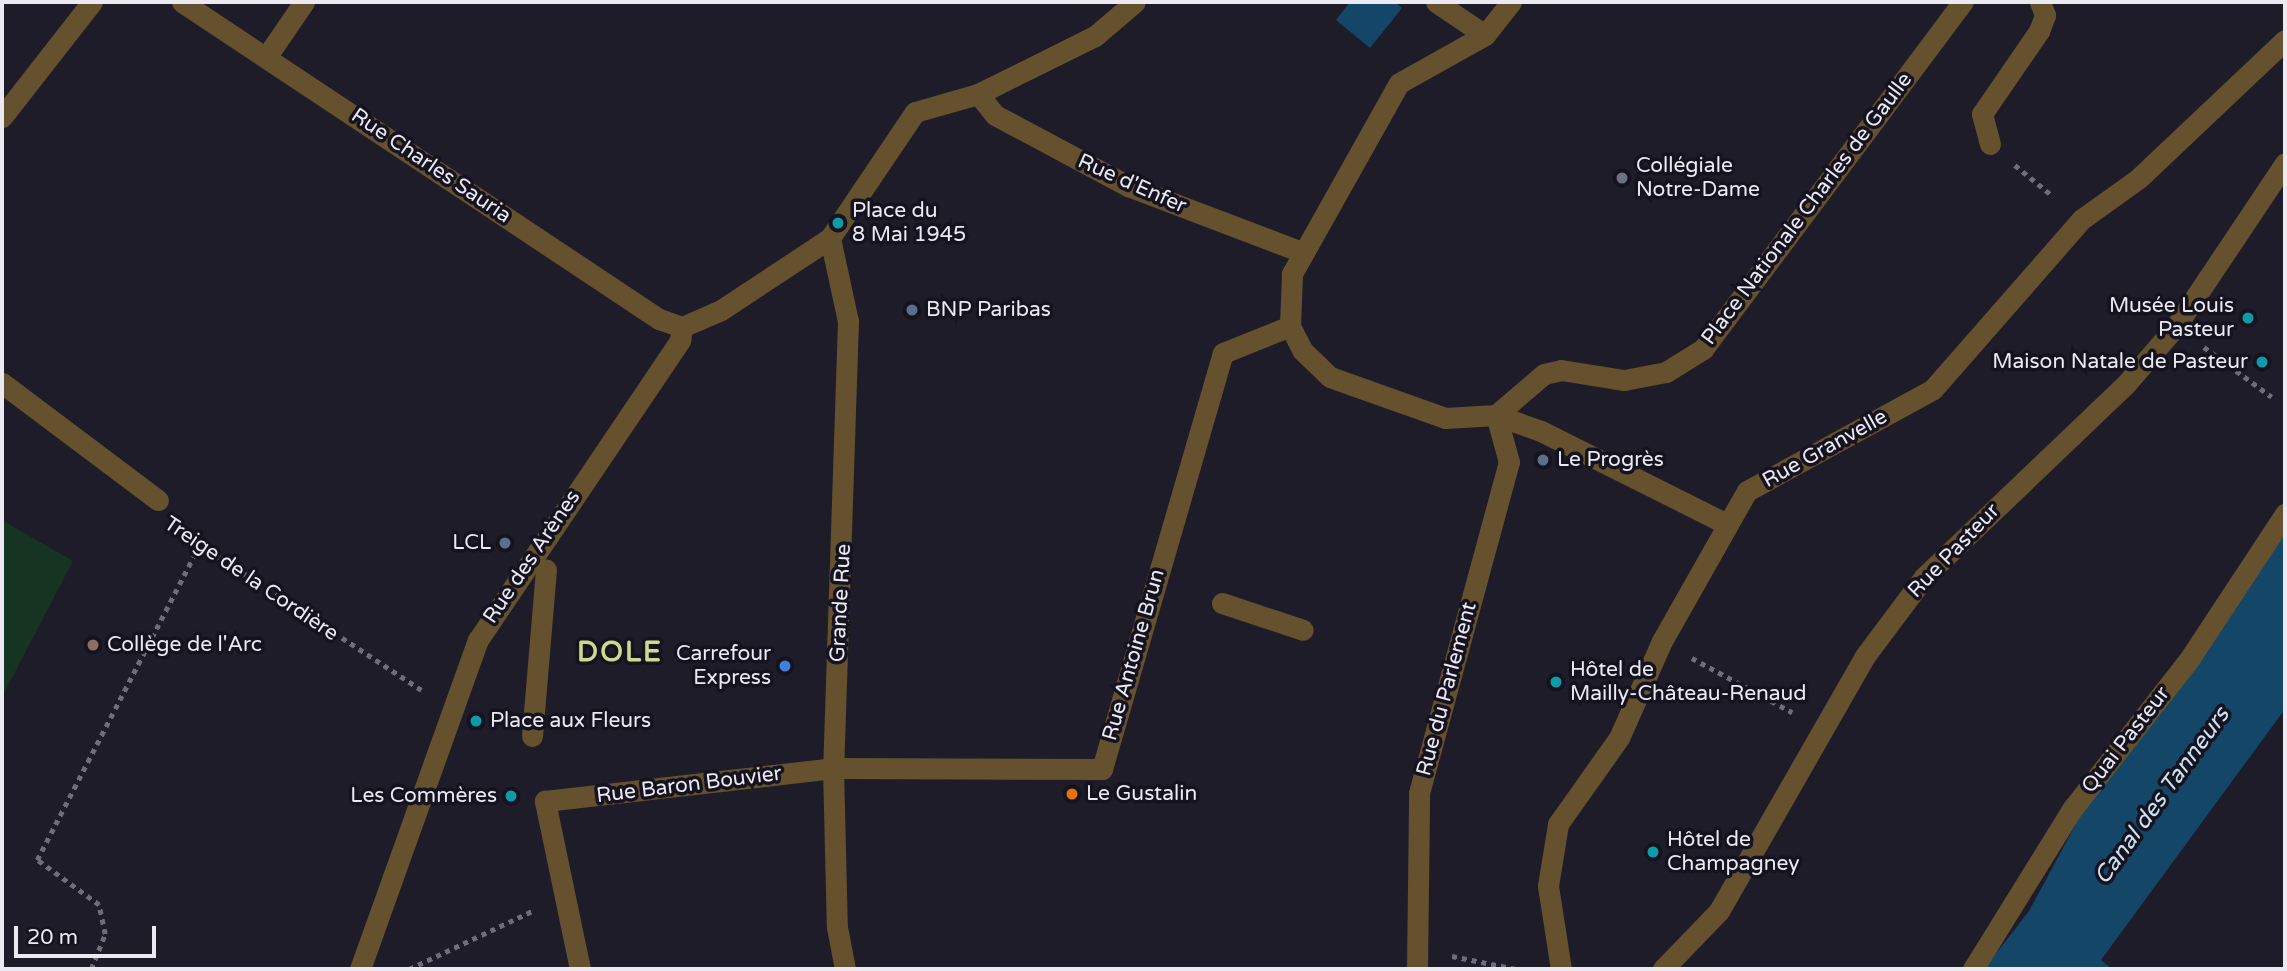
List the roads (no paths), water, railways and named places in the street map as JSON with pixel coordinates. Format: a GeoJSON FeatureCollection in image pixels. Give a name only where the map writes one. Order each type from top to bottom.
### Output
{"type":"FeatureCollection","features":[{"type":"Feature","properties":{"kind":"street"},"geometry":{"type":"LineString","coordinates":[[2,117],[92,2]]}},
{"type":"Feature","properties":{"kind":"street","name":"Rue Charles Sauria"},"geometry":{"type":"LineString","coordinates":[[182,2],[659,319],[681,327]]}},
{"type":"Feature","properties":{"kind":"street"},"geometry":{"type":"LineString","coordinates":[[267,56],[304,2]]}},
{"type":"Feature","properties":{"kind":"street"},"geometry":{"type":"LineString","coordinates":[[681,327],[721,310],[830,238],[915,112],[978,94],[1095,36],[1135,2]]}},
{"type":"Feature","properties":{"kind":"street"},"geometry":{"type":"LineString","coordinates":[[1436,2],[1485,35]]}},
{"type":"Feature","properties":{"kind":"street"},"geometry":{"type":"LineString","coordinates":[[1511,2],[1485,35],[1399,83],[1299,251],[1290,326],[1303,351],[1330,377],[1373,396],[1444,418],[1496,415],[1541,431],[1725,523]]}},
{"type":"Feature","properties":{"kind":"street","name":"Place Nationale Charles de Gaulle"},"geometry":{"type":"LineString","coordinates":[[1496,415],[1545,374],[1560,370],[1624,380],[1666,372],[1703,349],[1963,2]]}},
{"type":"Feature","properties":{"kind":"street"},"geometry":{"type":"LineString","coordinates":[[1990,144],[1982,114],[2039,31],[2045,15],[2040,2]]}},
{"type":"Feature","properties":{"kind":"street","name":"Rue Granvelle"},"geometry":{"type":"LineString","coordinates":[[1561,969],[1548,886],[1558,824],[1619,738],[1662,641],[1725,523],[1747,491],[1933,389],[2082,219],[2139,178],[2285,40]]}},
{"type":"Feature","properties":{"kind":"street","name":"Rue d'Enfer"},"geometry":{"type":"LineString","coordinates":[[978,94],[995,115],[1128,186],[1299,251]]}},
{"type":"Feature","properties":{"kind":"street","name":"Rue Pasteur"},"geometry":{"type":"LineString","coordinates":[[1663,969],[1719,911],[1865,656],[1924,577],[2126,384],[2176,326],[2285,163]]}},
{"type":"Feature","properties":{"kind":"street","name":"Grande Rue"},"geometry":{"type":"LineString","coordinates":[[830,238],[848,321],[833,768],[837,927],[845,969]]}},
{"type":"Feature","properties":{"kind":"street","name":"Rue Antoine Brun"},"geometry":{"type":"LineString","coordinates":[[833,768],[1102,769],[1223,353],[1290,326]]}},
{"type":"Feature","properties":{"kind":"street","name":"Rue des Arènes"},"geometry":{"type":"LineString","coordinates":[[360,969],[478,640],[503,597],[680,340],[681,327]]}},
{"type":"Feature","properties":{"kind":"street","name":"Treige de la Cordière"},"geometry":{"type":"LineString","coordinates":[[2,383],[158,500]]}},
{"type":"Feature","properties":{"kind":"street","name":"Rue du Parlement"},"geometry":{"type":"LineString","coordinates":[[1417,964],[1419,793],[1509,463],[1496,415]]}},
{"type":"Feature","properties":{"kind":"street","name":"Quai Pasteur"},"geometry":{"type":"LineString","coordinates":[[1973,969],[2073,808],[2190,658],[2285,514]]}},
{"type":"Feature","properties":{"kind":"street"},"geometry":{"type":"LineString","coordinates":[[532,736],[547,569]]}},
{"type":"Feature","properties":{"kind":"street"},"geometry":{"type":"LineString","coordinates":[[1222,603],[1303,629]]}},
{"type":"Feature","properties":{"kind":"street","name":"Rue Baron Bouvier"},"geometry":{"type":"LineString","coordinates":[[580,969],[545,802],[833,768]]}},
{"type":"Feature","properties":{"kind":"water"},"geometry":{"type":"Polygon","coordinates":[[[1350,2],[1395,2],[1402,8],[1370,48],[1336,20],[1350,2]]]}},
{"type":"Feature","properties":{"kind":"water","name":"Canal des Tanneurs"},"geometry":{"type":"Polygon","coordinates":[[[2285,533],[2285,709],[2101,960],[2112,969],[1984,969],[2029,911],[2083,811],[2200,660],[2285,533]]]}},
{"type":"Feature","properties":{"kind":"place","name":"Collégiale Notre-Dame"},"geometry":{"type":"Point","coordinates":[1622,178]}},
{"type":"Feature","properties":{"kind":"place","name":"Place du 8 Mai 1945"},"geometry":{"type":"Point","coordinates":[838,223]}},
{"type":"Feature","properties":{"kind":"place","name":"BNP Paribas"},"geometry":{"type":"Point","coordinates":[912,310]}},
{"type":"Feature","properties":{"kind":"place","name":"Musée Louis Pasteur"},"geometry":{"type":"Point","coordinates":[2248,318]}},
{"type":"Feature","properties":{"kind":"place","name":"Maison Natale de Pasteur"},"geometry":{"type":"Point","coordinates":[2262,362]}},
{"type":"Feature","properties":{"kind":"place","name":"Le Progrès"},"geometry":{"type":"Point","coordinates":[1543,460]}},
{"type":"Feature","properties":{"kind":"place","name":"LCL"},"geometry":{"type":"Point","coordinates":[505,543]}},
{"type":"Feature","properties":{"kind":"place","name":"Collège de l'Arc"},"geometry":{"type":"Point","coordinates":[93,645]}},
{"type":"Feature","properties":{"kind":"place","name":"Carrefour Express"},"geometry":{"type":"Point","coordinates":[785,666]}},
{"type":"Feature","properties":{"kind":"place","name":"Hôtel de Mailly-Château-Renaud"},"geometry":{"type":"Point","coordinates":[1556,682]}},
{"type":"Feature","properties":{"kind":"place","name":"Place aux Fleurs"},"geometry":{"type":"Point","coordinates":[476,721]}},
{"type":"Feature","properties":{"kind":"place","name":"Le Gustalin"},"geometry":{"type":"Point","coordinates":[1072,794]}},
{"type":"Feature","properties":{"kind":"place","name":"Les Commères"},"geometry":{"type":"Point","coordinates":[511,796]}},
{"type":"Feature","properties":{"kind":"place","name":"Hôtel de Champagney"},"geometry":{"type":"Point","coordinates":[1653,852]}},
{"type":"Feature","properties":{"kind":"district","name":"DOLE"},"geometry":{"type":"Point","coordinates":[620,652]}}]}
